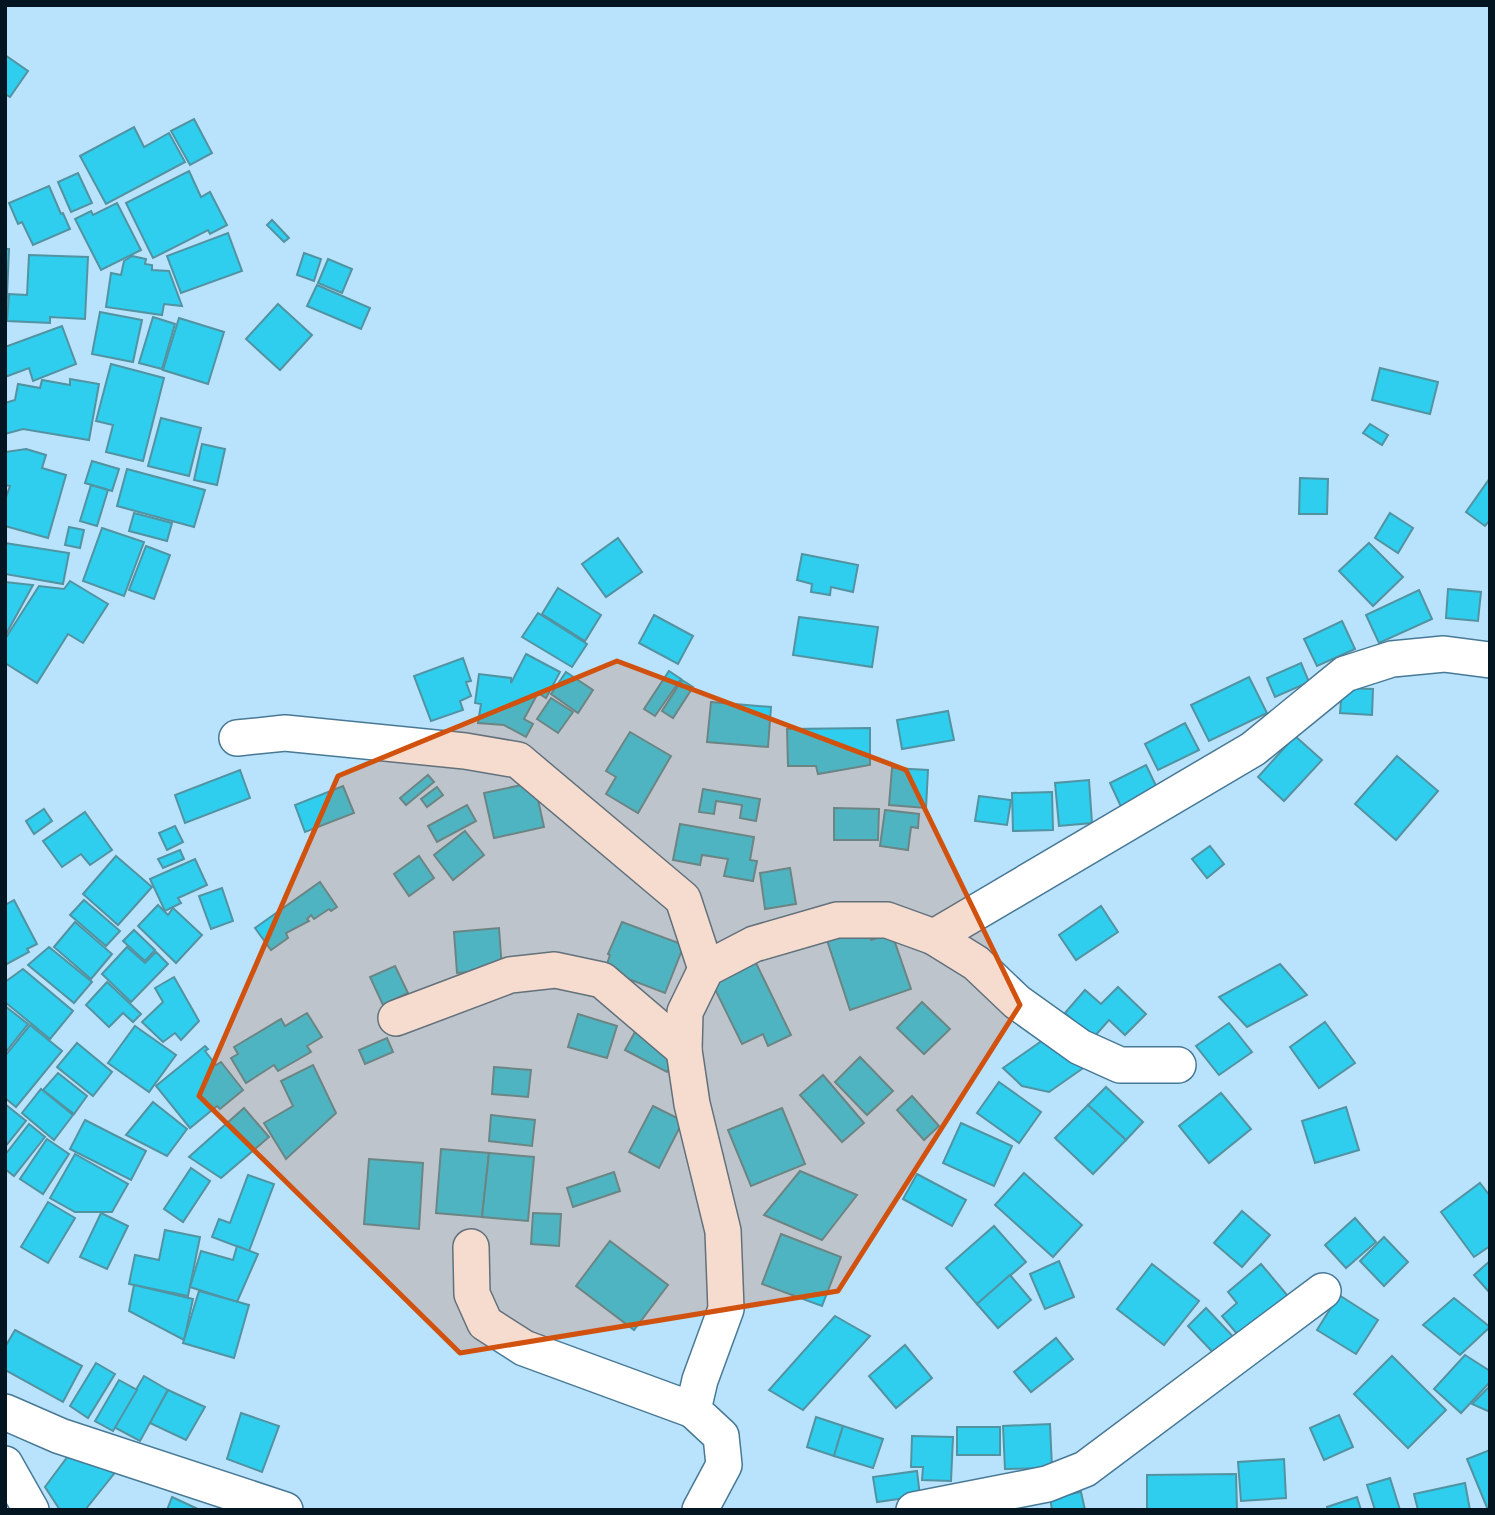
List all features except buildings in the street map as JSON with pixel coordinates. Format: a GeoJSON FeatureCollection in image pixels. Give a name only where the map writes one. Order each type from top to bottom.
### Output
{"type":"FeatureCollection","features":[{"type":"Feature","properties":{"kind":"street"},"geometry":{"type":"LineString","coordinates":[[934,937],[1253,749],[1345,674],[1392,659],[1444,654],[1490,660]]}},
{"type":"Feature","properties":{"kind":"street"},"geometry":{"type":"LineString","coordinates":[[237,738],[285,733],[465,751],[518,760],[683,899],[706,968]]}},
{"type":"Feature","properties":{"kind":"street"},"geometry":{"type":"LineString","coordinates":[[693,1410],[700,1380],[726,1309],[723,1231],[692,1104],[684,1050],[685,1012],[706,968],[754,944],[837,920],[887,920],[934,937],[976,963],[1017,1002],[1080,1047],[1120,1065],[1178,1065]]}},
{"type":"Feature","properties":{"kind":"street"},"geometry":{"type":"LineString","coordinates":[[396,1018],[510,975],[555,970],[602,980],[684,1050]]}},
{"type":"Feature","properties":{"kind":"street"},"geometry":{"type":"LineString","coordinates":[[471,1247],[472,1294],[485,1323],[524,1348],[693,1410],[721,1437],[724,1465],[700,1510]]}},
{"type":"Feature","properties":{"kind":"street"},"geometry":{"type":"LineString","coordinates":[[914,1510],[1047,1485],[1085,1469],[1323,1291]]}},
{"type":"Feature","properties":{"kind":"street"},"geometry":{"type":"LineString","coordinates":[[5,1412],[60,1436],[285,1510]]}},
{"type":"Feature","properties":{"kind":"street"},"geometry":{"type":"LineString","coordinates":[[5,1464],[31,1510]]}},
{"type":"Feature","properties":{"kind":"highlighted area"},"geometry":{"type":"Polygon","coordinates":[[[617,661],[906,770],[1020,1005],[838,1291],[460,1353],[199,1096],[338,776],[617,661]]]}}]}
